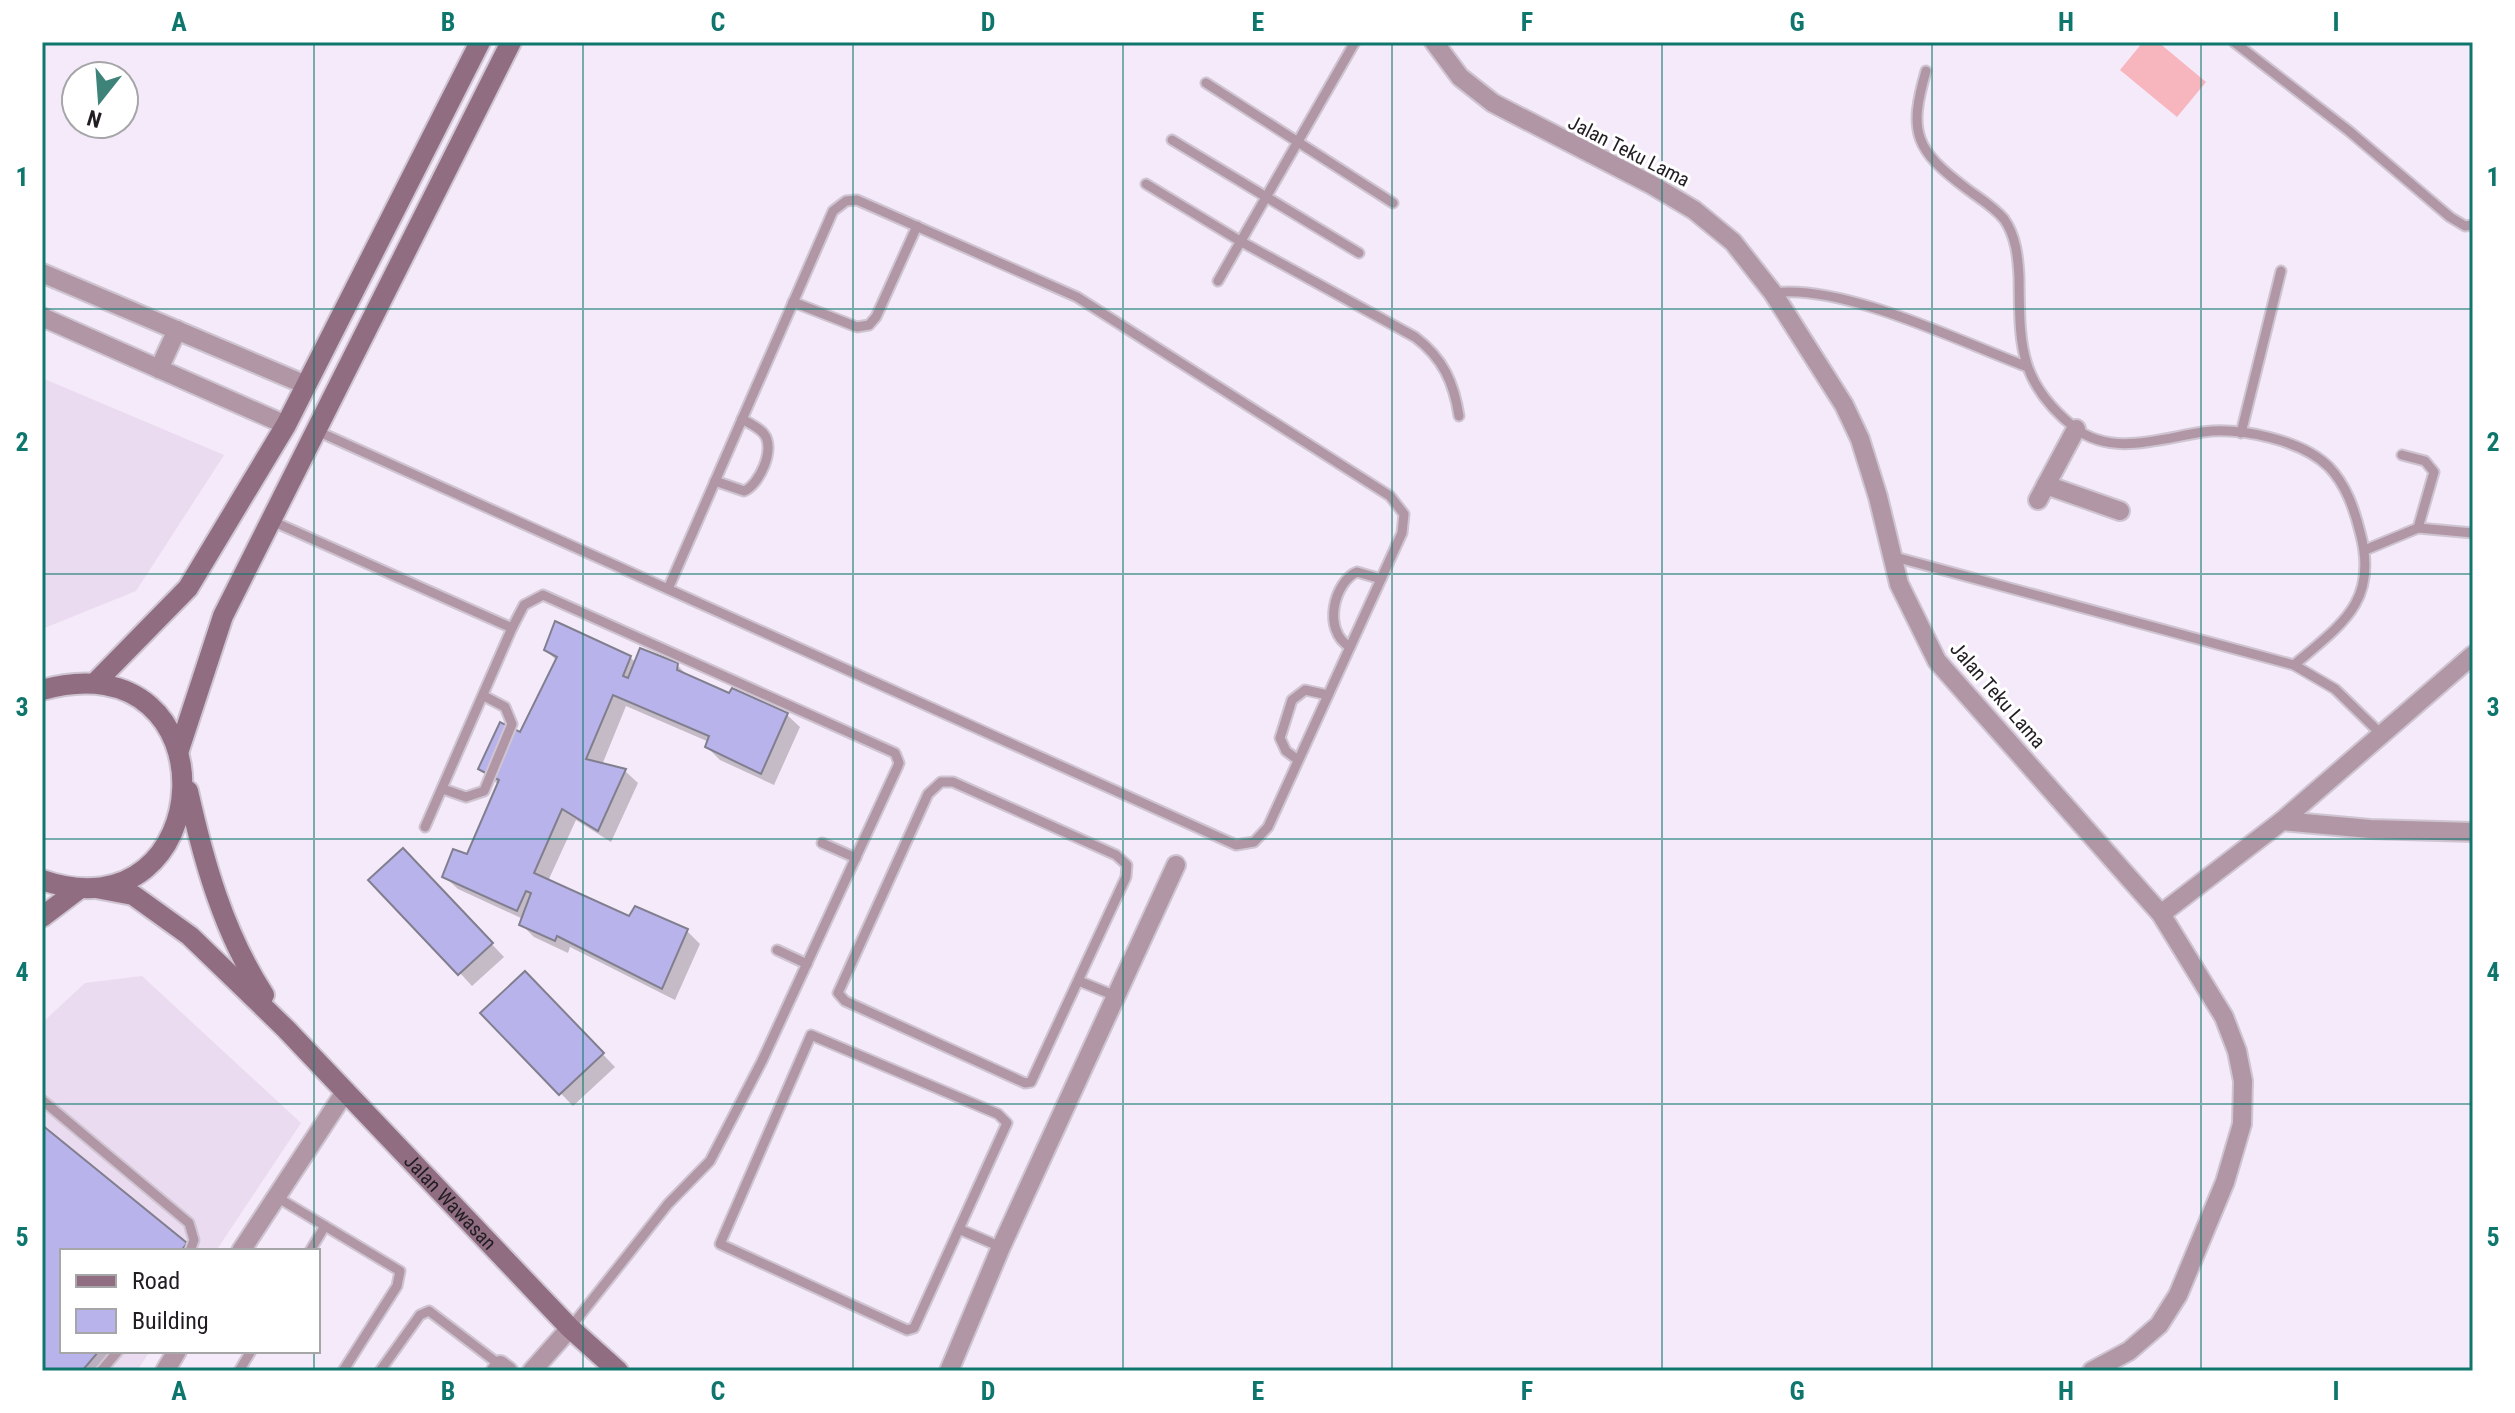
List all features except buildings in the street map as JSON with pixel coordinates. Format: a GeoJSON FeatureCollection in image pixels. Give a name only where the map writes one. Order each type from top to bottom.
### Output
{"type":"FeatureCollection","features":[{"type":"Feature","properties":{"kind":"main road"},"geometry":{"type":"LineString","coordinates":[[95,683],[188,588],[286,425],[480,42]]}},
{"type":"Feature","properties":{"kind":"main road"},"geometry":{"type":"LineString","coordinates":[[179,750],[223,616],[511,42]]}},
{"type":"Feature","properties":{"kind":"main road"},"geometry":{"type":"LineString","coordinates":[[42,690],[66,683],[95,683],[122,690],[146,705],[166,725],[179,750],[197,834],[224,919],[245,965],[286,1029]]}},
{"type":"Feature","properties":{"kind":"main road"},"geometry":{"type":"LineString","coordinates":[[42,917],[87,888],[126,879],[153,861],[172,836],[183,806],[185,778]]}},
{"type":"Feature","properties":{"kind":"main road"},"geometry":{"type":"LineString","coordinates":[[42,880],[133,895],[159,911],[286,1029]]}},
{"type":"Feature","properties":{"kind":"main road","name":"Jalan Wawasan"},"geometry":{"type":"LineString","coordinates":[[286,1029],[570,1328],[618,1371]]}},
{"type":"Feature","properties":{"kind":"street","name":"Jalan Teku Lama"},"geometry":{"type":"LineString","coordinates":[[1434,42],[1460,77],[1493,103],[1694,210],[1733,242],[1773,293],[1838,394],[1860,439],[1895,557],[1899,584],[1937,661],[2161,914],[2224,1017],[2237,1051],[2243,1081],[2242,1124],[2225,1182],[2178,1295],[2159,1325],[2129,1351],[2092,1371]]}},
{"type":"Feature","properties":{"kind":"street"},"geometry":{"type":"LineString","coordinates":[[42,273],[306,385]]}},
{"type":"Feature","properties":{"kind":"street"},"geometry":{"type":"LineString","coordinates":[[42,317],[286,425]]}},
{"type":"Feature","properties":{"kind":"street"},"geometry":{"type":"LineString","coordinates":[[159,369],[177,330]]}},
{"type":"Feature","properties":{"kind":"street"},"geometry":{"type":"LineString","coordinates":[[2076,429],[2042,493],[2120,511]]}},
{"type":"Feature","properties":{"kind":"street"},"geometry":{"type":"LineString","coordinates":[[2161,914],[2282,821],[2473,655]]}},
{"type":"Feature","properties":{"kind":"street"},"geometry":{"type":"LineString","coordinates":[[2282,821],[2370,829],[2473,832]]}},
{"type":"Feature","properties":{"kind":"street"},"geometry":{"type":"LineString","coordinates":[[949,1371],[1001,1247],[1176,865]]}},
{"type":"Feature","properties":{"kind":"street"},"geometry":{"type":"LineString","coordinates":[[242,1249],[345,1092]]}},
{"type":"Feature","properties":{"kind":"street"},"geometry":{"type":"LineString","coordinates":[[532,1371],[570,1328]]}},
{"type":"Feature","properties":{"kind":"street"},"geometry":{"type":"LineString","coordinates":[[165,1371],[176,1353]]}},
{"type":"Feature","properties":{"kind":"lane"},"geometry":{"type":"LineString","coordinates":[[1218,281],[1355,42]]}},
{"type":"Feature","properties":{"kind":"lane"},"geometry":{"type":"LineString","coordinates":[[2234,42],[2349,131],[2450,217],[2465,226],[2473,225]]}},
{"type":"Feature","properties":{"kind":"lane"},"geometry":{"type":"LineString","coordinates":[[1926,71],[1915,119],[1920,141],[1939,165],[1993,208],[2011,232],[2018,255],[2020,329],[2025,366],[2034,383],[2076,429],[2100,439],[2130,444],[2207,431],[2241,433],[2297,448],[2328,467],[2353,506],[2365,550],[2365,581],[2353,610],[2294,665]]}},
{"type":"Feature","properties":{"kind":"lane"},"geometry":{"type":"LineString","coordinates":[[1206,83],[1393,203]]}},
{"type":"Feature","properties":{"kind":"lane"},"geometry":{"type":"LineString","coordinates":[[1172,140],[1359,253]]}},
{"type":"Feature","properties":{"kind":"lane"},"geometry":{"type":"LineString","coordinates":[[1146,184],[1430,348],[1448,373],[1459,416]]}},
{"type":"Feature","properties":{"kind":"lane"},"geometry":{"type":"LineString","coordinates":[[317,431],[1236,845],[1254,842],[1262,835],[1404,524],[1401,508],[1390,496],[1077,297],[857,200],[833,211],[668,589]]}},
{"type":"Feature","properties":{"kind":"lane"},"geometry":{"type":"LineString","coordinates":[[793,302],[857,327],[869,325],[917,226]]}},
{"type":"Feature","properties":{"kind":"lane"},"geometry":{"type":"LineString","coordinates":[[2241,433],[2281,271]]}},
{"type":"Feature","properties":{"kind":"lane"},"geometry":{"type":"LineString","coordinates":[[1773,293],[1807,292],[1844,301],[2025,366]]}},
{"type":"Feature","properties":{"kind":"lane"},"geometry":{"type":"LineString","coordinates":[[715,481],[738,491],[749,489],[756,483],[768,452],[767,441],[763,432],[742,419]]}},
{"type":"Feature","properties":{"kind":"lane"},"geometry":{"type":"LineString","coordinates":[[2402,455],[2425,461],[2434,472],[2418,528]]}},
{"type":"Feature","properties":{"kind":"lane"},"geometry":{"type":"LineString","coordinates":[[272,521],[512,628]]}},
{"type":"Feature","properties":{"kind":"lane"},"geometry":{"type":"LineString","coordinates":[[2365,550],[2418,528],[2473,533]]}},
{"type":"Feature","properties":{"kind":"lane"},"geometry":{"type":"LineString","coordinates":[[1895,557],[2294,665],[2335,689],[2381,734]]}},
{"type":"Feature","properties":{"kind":"lane"},"geometry":{"type":"LineString","coordinates":[[1350,647],[1336,636],[1331,620],[1348,578],[1357,572],[1381,579]]}},
{"type":"Feature","properties":{"kind":"lane"},"geometry":{"type":"LineString","coordinates":[[425,827],[512,628],[524,605],[543,595],[895,753],[899,763],[807,964],[710,1161],[668,1204],[570,1328]]}},
{"type":"Feature","properties":{"kind":"lane"},"geometry":{"type":"LineString","coordinates":[[1298,760],[1286,751],[1280,738],[1292,700],[1305,690],[1328,695]]}},
{"type":"Feature","properties":{"kind":"lane"},"geometry":{"type":"LineString","coordinates":[[443,789],[466,797],[484,791],[512,724],[505,707],[484,696]]}},
{"type":"Feature","properties":{"kind":"lane"},"geometry":{"type":"LineString","coordinates":[[941,782],[953,782],[1116,855],[1127,865],[1126,877],[1079,981],[1036,1076],[1025,1083],[845,1001],[838,993],[932,787],[941,782]]}},
{"type":"Feature","properties":{"kind":"lane"},"geometry":{"type":"LineString","coordinates":[[822,843],[856,858]]}},
{"type":"Feature","properties":{"kind":"lane"},"geometry":{"type":"LineString","coordinates":[[777,950],[807,964]]}},
{"type":"Feature","properties":{"kind":"lane"},"geometry":{"type":"LineString","coordinates":[[1079,981],[1118,997]]}},
{"type":"Feature","properties":{"kind":"lane"},"geometry":{"type":"LineString","coordinates":[[811,1035],[1004,1118],[1007,1123],[961,1230],[921,1321],[907,1330],[720,1244],[811,1035]]}},
{"type":"Feature","properties":{"kind":"lane"},"geometry":{"type":"LineString","coordinates":[[42,1100],[189,1223],[194,1240],[191,1249]]}},
{"type":"Feature","properties":{"kind":"lane"},"geometry":{"type":"LineString","coordinates":[[275,1196],[400,1271],[397,1286],[343,1371]]}},
{"type":"Feature","properties":{"kind":"lane"},"geometry":{"type":"LineString","coordinates":[[311,1249],[325,1226]]}},
{"type":"Feature","properties":{"kind":"lane"},"geometry":{"type":"LineString","coordinates":[[961,1230],[1001,1247]]}},
{"type":"Feature","properties":{"kind":"lane"},"geometry":{"type":"LineString","coordinates":[[380,1371],[420,1315],[429,1311],[501,1369]]}},
{"type":"Feature","properties":{"kind":"lane"},"geometry":{"type":"LineString","coordinates":[[101,1371],[116,1353]]}},
{"type":"Feature","properties":{"kind":"lane"},"geometry":{"type":"LineString","coordinates":[[239,1371],[250,1353]]}},
{"type":"Feature","properties":{"kind":"shaded area"},"geometry":{"type":"Polygon","coordinates":[[[2143,42],[2158,42],[2206,82],[2177,117],[2120,70],[2143,42]]]}},
{"type":"Feature","properties":{"kind":"shaded area"},"geometry":{"type":"Polygon","coordinates":[[[42,378],[224,455],[136,591],[42,629],[42,378]]]}},
{"type":"Feature","properties":{"kind":"shaded area"},"geometry":{"type":"Polygon","coordinates":[[[142,976],[301,1123],[217,1249],[60,1249],[60,1353],[149,1353],[137,1371],[42,1371],[42,1023],[85,983],[142,976]]]}}]}
